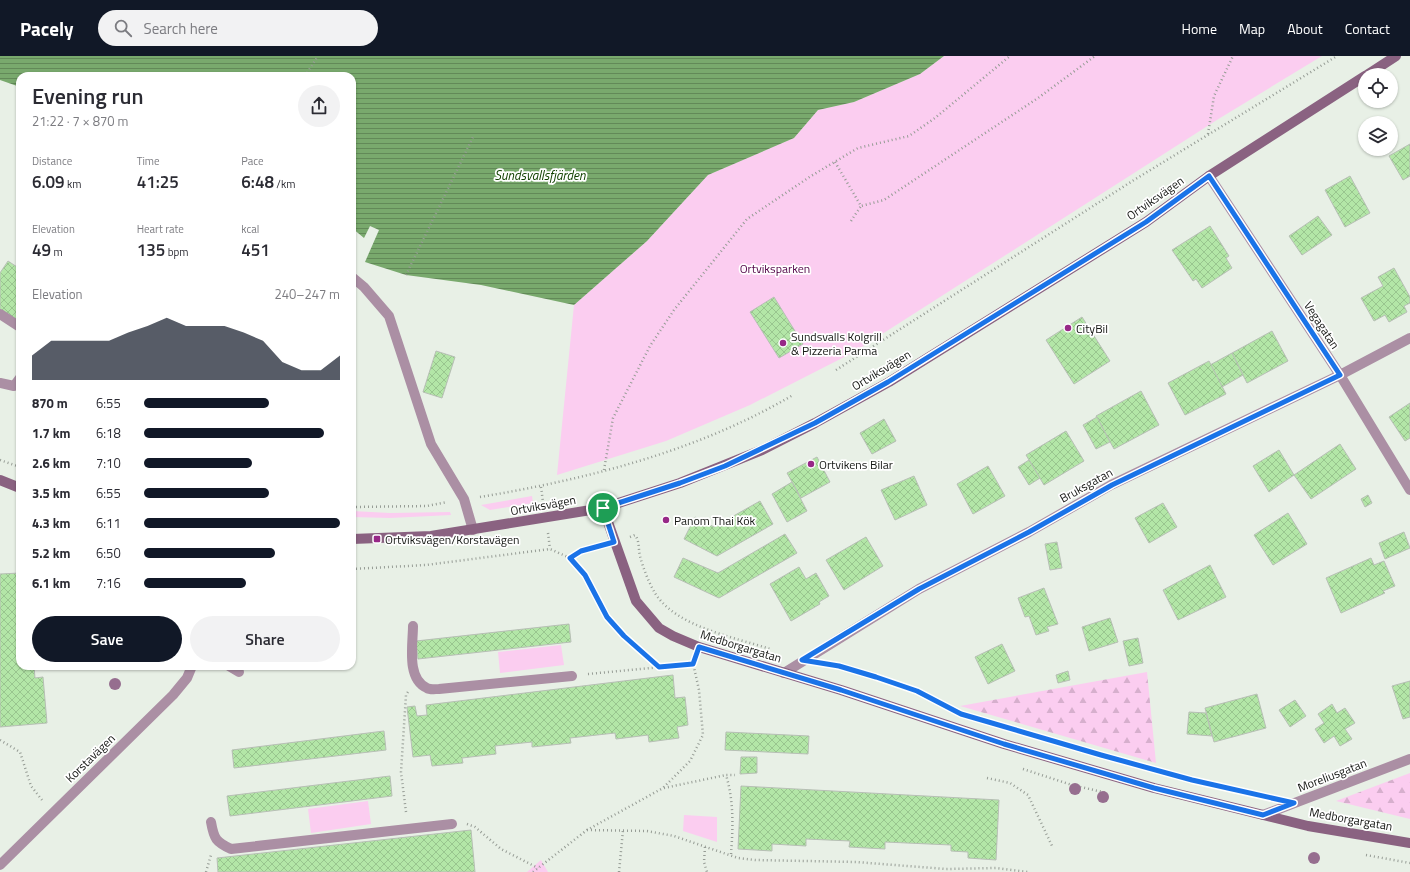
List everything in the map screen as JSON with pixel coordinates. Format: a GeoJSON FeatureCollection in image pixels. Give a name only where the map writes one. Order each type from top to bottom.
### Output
{"type":"FeatureCollection","features":[{"type":"Feature","properties":{"kind":"street","name":"Ortviksvägen"},"geometry":{"type":"LineString","coordinates":[[1378,68],[1396,56]]}},
{"type":"Feature","properties":{"kind":"street","name":"Ortviksvägen"},"geometry":{"type":"LineString","coordinates":[[356,539],[431,536],[603,508],[680,483],[725,466],[815,423],[888,382],[1139,226],[1209,176],[1358,81]]}},
{"type":"Feature","properties":{"kind":"street","name":"Vegagatan"},"geometry":{"type":"LineString","coordinates":[[1209,176],[1340,375],[1410,490]]}},
{"type":"Feature","properties":{"kind":"street"},"geometry":{"type":"LineString","coordinates":[[356,280],[364,287],[389,316],[431,444],[464,499],[473,530]]}},
{"type":"Feature","properties":{"kind":"street"},"geometry":{"type":"LineString","coordinates":[[0,314],[16,324]]}},
{"type":"Feature","properties":{"kind":"street","name":"Bruksgatan"},"geometry":{"type":"LineString","coordinates":[[784,673],[802,660],[919,589],[1029,532],[1112,485],[1340,375],[1410,338]]}},
{"type":"Feature","properties":{"kind":"street"},"geometry":{"type":"LineString","coordinates":[[0,383],[14,386],[16,383]]}},
{"type":"Feature","properties":{"kind":"street"},"geometry":{"type":"LineString","coordinates":[[0,480],[16,486]]}},
{"type":"Feature","properties":{"kind":"street","name":"Medborgargatan"},"geometry":{"type":"LineString","coordinates":[[603,508],[636,601],[659,628],[673,636],[699,647],[1004,744],[1154,788],[1308,826],[1410,843]]}},
{"type":"Feature","properties":{"kind":"street"},"geometry":{"type":"LineString","coordinates":[[413,626],[413,669],[417,681],[427,689],[572,676]]}},
{"type":"Feature","properties":{"kind":"street","name":"Korstavägen"},"geometry":{"type":"LineString","coordinates":[[0,865],[173,695],[187,678],[190,670]]}},
{"type":"Feature","properties":{"kind":"street","name":"Moreliusgatan"},"geometry":{"type":"LineString","coordinates":[[1263,815],[1410,759]]}},
{"type":"Feature","properties":{"kind":"street"},"geometry":{"type":"LineString","coordinates":[[211,822],[213,835],[219,844],[231,849],[452,824]]}},
{"type":"Feature","properties":{"kind":"path"},"geometry":{"type":"LineString","coordinates":[[308,72],[318,56]]}},
{"type":"Feature","properties":{"kind":"path"},"geometry":{"type":"LineString","coordinates":[[604,470],[613,418],[650,346],[674,310],[747,219],[858,148],[909,136],[935,118],[1010,56]]}},
{"type":"Feature","properties":{"kind":"path"},"geometry":{"type":"LineString","coordinates":[[851,221],[861,206],[884,200],[1038,98],[1095,56]]}},
{"type":"Feature","properties":{"kind":"path"},"geometry":{"type":"LineString","coordinates":[[1208,134],[1214,96],[1233,56]]}},
{"type":"Feature","properties":{"kind":"path"},"geometry":{"type":"LineString","coordinates":[[836,370],[1208,134],[1337,56]]}},
{"type":"Feature","properties":{"kind":"path"},"geometry":{"type":"LineString","coordinates":[[406,275],[474,135]]}},
{"type":"Feature","properties":{"kind":"path"},"geometry":{"type":"LineString","coordinates":[[835,162],[861,206]]}},
{"type":"Feature","properties":{"kind":"path"},"geometry":{"type":"LineString","coordinates":[[356,507],[427,506],[541,487],[684,446],[760,414],[793,395]]}},
{"type":"Feature","properties":{"kind":"path"},"geometry":{"type":"LineString","coordinates":[[0,460],[16,466]]}},
{"type":"Feature","properties":{"kind":"path"},"geometry":{"type":"LineString","coordinates":[[570,558],[581,551],[635,535],[639,541],[640,556],[656,593],[666,606],[680,617],[698,625],[772,650]]}},
{"type":"Feature","properties":{"kind":"path"},"geometry":{"type":"LineString","coordinates":[[356,569],[426,565],[550,549],[570,558],[585,575],[607,617],[624,636],[659,667]]}},
{"type":"Feature","properties":{"kind":"path"},"geometry":{"type":"LineString","coordinates":[[533,872],[587,830],[663,788],[690,761],[703,735],[699,690],[693,664],[699,647]]}},
{"type":"Feature","properties":{"kind":"path"},"geometry":{"type":"LineString","coordinates":[[802,660],[839,666],[876,677],[917,691],[948,708]]}},
{"type":"Feature","properties":{"kind":"path"},"geometry":{"type":"LineString","coordinates":[[572,676],[693,664]]}},
{"type":"Feature","properties":{"kind":"path"},"geometry":{"type":"LineString","coordinates":[[408,829],[401,772],[406,695],[417,681]]}},
{"type":"Feature","properties":{"kind":"path"},"geometry":{"type":"LineString","coordinates":[[0,740],[20,752],[31,786],[43,802]]}},
{"type":"Feature","properties":{"kind":"path"},"geometry":{"type":"LineString","coordinates":[[663,788],[726,775],[735,775]]}},
{"type":"Feature","properties":{"kind":"path"},"geometry":{"type":"LineString","coordinates":[[726,775],[731,792],[731,854]]}},
{"type":"Feature","properties":{"kind":"path"},"geometry":{"type":"LineString","coordinates":[[987,778],[1010,783],[1028,795],[1053,848]]}},
{"type":"Feature","properties":{"kind":"path"},"geometry":{"type":"LineString","coordinates":[[452,824],[464,823],[475,827],[501,849],[538,868]]}},
{"type":"Feature","properties":{"kind":"path"},"geometry":{"type":"LineString","coordinates":[[587,830],[647,831],[674,836],[731,854],[738,858],[755,860],[856,862],[946,869],[996,868],[1028,872]]}},
{"type":"Feature","properties":{"kind":"path"},"geometry":{"type":"LineString","coordinates":[[618,872],[622,830]]}},
{"type":"Feature","properties":{"kind":"path"},"geometry":{"type":"LineString","coordinates":[[705,847],[704,862],[707,872]]}},
{"type":"Feature","properties":{"kind":"path"},"geometry":{"type":"LineString","coordinates":[[206,867],[206,872]]}},
{"type":"Feature","properties":{"kind":"green space","name":"Ortviksparken"},"geometry":{"type":"Polygon","coordinates":[[[944,56],[1322,56],[1220,118],[854,352],[750,405],[666,441],[557,475],[574,305],[647,241],[708,175],[794,138],[818,110],[854,102],[920,74],[944,56]]]}},
{"type":"Feature","properties":{"kind":"green space"},"geometry":{"type":"Polygon","coordinates":[[[532,496],[533,503],[490,510],[481,505],[532,496]]]}},
{"type":"Feature","properties":{"kind":"green space"},"geometry":{"type":"Polygon","coordinates":[[[356,511],[390,513],[450,512],[451,515],[390,518],[356,517],[356,511]]]}},
{"type":"Feature","properties":{"kind":"green space"},"geometry":{"type":"Polygon","coordinates":[[[561,645],[564,665],[500,673],[498,652],[561,645]]]}},
{"type":"Feature","properties":{"kind":"green space"},"geometry":{"type":"Polygon","coordinates":[[[1147,672],[1156,763],[960,706],[1147,672]]]}},
{"type":"Feature","properties":{"kind":"green space"},"geometry":{"type":"Polygon","coordinates":[[[1410,773],[1410,819],[1336,801],[1410,773]]]}},
{"type":"Feature","properties":{"kind":"green space"},"geometry":{"type":"Polygon","coordinates":[[[368,801],[371,824],[311,833],[308,809],[368,801]]]}},
{"type":"Feature","properties":{"kind":"green space"},"geometry":{"type":"Polygon","coordinates":[[[684,815],[717,817],[717,842],[683,831],[684,815]]]}},
{"type":"Feature","properties":{"kind":"green space"},"geometry":{"type":"Polygon","coordinates":[[[541,860],[548,872],[527,872],[541,860]]]}},
{"type":"Feature","properties":{"kind":"water","name":"Sundsvallsfjärden"},"geometry":{"type":"Polygon","coordinates":[[[0,56],[944,56],[920,74],[854,102],[818,110],[794,138],[708,175],[647,241],[574,305],[481,285],[406,275],[365,262],[379,230],[370,226],[364,238],[356,231],[356,72],[16,72],[16,86],[0,80],[0,56]]]}},
{"type":"Feature","properties":{"kind":"building"},"geometry":{"type":"Polygon","coordinates":[[[1410,144],[1410,176],[1403,180],[1389,156],[1398,156],[1398,151],[1410,144]]]}},
{"type":"Feature","properties":{"kind":"building"},"geometry":{"type":"Polygon","coordinates":[[[1350,176],[1370,213],[1345,227],[1325,190],[1350,176]]]}},
{"type":"Feature","properties":{"kind":"building"},"geometry":{"type":"Polygon","coordinates":[[[1318,216],[1332,235],[1302,255],[1289,236],[1318,216]]]}},
{"type":"Feature","properties":{"kind":"building"},"geometry":{"type":"Polygon","coordinates":[[[1210,226],[1229,256],[1226,258],[1232,268],[1202,288],[1196,279],[1193,281],[1172,250],[1210,226]]]}},
{"type":"Feature","properties":{"kind":"building"},"geometry":{"type":"Polygon","coordinates":[[[8,261],[16,266],[16,320],[0,309],[0,273],[8,261]]]}},
{"type":"Feature","properties":{"kind":"building"},"geometry":{"type":"Polygon","coordinates":[[[1394,268],[1410,297],[1410,303],[1404,306],[1407,312],[1389,322],[1385,315],[1374,321],[1361,298],[1383,286],[1378,277],[1394,268]]]}},
{"type":"Feature","properties":{"kind":"building"},"geometry":{"type":"Polygon","coordinates":[[[774,297],[803,344],[779,358],[750,312],[774,297]]]}},
{"type":"Feature","properties":{"kind":"building"},"geometry":{"type":"Polygon","coordinates":[[[1082,317],[1110,361],[1074,384],[1046,340],[1082,317]]]}},
{"type":"Feature","properties":{"kind":"building"},"geometry":{"type":"Polygon","coordinates":[[[1272,331],[1288,361],[1247,383],[1232,353],[1272,331]]]}},
{"type":"Feature","properties":{"kind":"building"},"geometry":{"type":"Polygon","coordinates":[[[436,351],[455,357],[442,398],[423,392],[436,351]]]}},
{"type":"Feature","properties":{"kind":"building"},"geometry":{"type":"Polygon","coordinates":[[[1232,353],[1243,375],[1222,387],[1210,365],[1232,353]]]}},
{"type":"Feature","properties":{"kind":"building"},"geometry":{"type":"Polygon","coordinates":[[[1209,361],[1226,394],[1185,415],[1168,383],[1209,361]]]}},
{"type":"Feature","properties":{"kind":"building"},"geometry":{"type":"Polygon","coordinates":[[[1141,391],[1159,425],[1114,449],[1096,416],[1141,391]]]}},
{"type":"Feature","properties":{"kind":"building"},"geometry":{"type":"Polygon","coordinates":[[[1410,403],[1410,438],[1405,441],[1389,417],[1410,403]]]}},
{"type":"Feature","properties":{"kind":"building"},"geometry":{"type":"Polygon","coordinates":[[[1097,417],[1110,442],[1096,449],[1083,425],[1097,417]]]}},
{"type":"Feature","properties":{"kind":"building"},"geometry":{"type":"Polygon","coordinates":[[[884,419],[896,441],[872,454],[860,433],[884,419]]]}},
{"type":"Feature","properties":{"kind":"building"},"geometry":{"type":"Polygon","coordinates":[[[1066,431],[1084,461],[1044,485],[1026,455],[1066,431]]]}},
{"type":"Feature","properties":{"kind":"building"},"geometry":{"type":"Polygon","coordinates":[[[1340,444],[1356,469],[1311,499],[1294,475],[1340,444]]]}},
{"type":"Feature","properties":{"kind":"building"},"geometry":{"type":"Polygon","coordinates":[[[1279,450],[1294,475],[1269,492],[1253,466],[1279,450]]]}},
{"type":"Feature","properties":{"kind":"building"},"geometry":{"type":"Polygon","coordinates":[[[817,457],[830,482],[801,498],[787,473],[817,457]]]}},
{"type":"Feature","properties":{"kind":"building"},"geometry":{"type":"Polygon","coordinates":[[[1029,460],[1040,478],[1029,485],[1018,467],[1029,460]]]}},
{"type":"Feature","properties":{"kind":"building"},"geometry":{"type":"Polygon","coordinates":[[[988,466],[1005,496],[973,514],[957,484],[988,466]]]}},
{"type":"Feature","properties":{"kind":"building"},"geometry":{"type":"Polygon","coordinates":[[[914,476],[927,505],[895,520],[881,490],[914,476]]]}},
{"type":"Feature","properties":{"kind":"building"},"geometry":{"type":"Polygon","coordinates":[[[792,482],[807,511],[787,522],[772,494],[792,482]]]}},
{"type":"Feature","properties":{"kind":"building"},"geometry":{"type":"Polygon","coordinates":[[[1368,495],[1372,503],[1365,507],[1361,499],[1368,495]]]}},
{"type":"Feature","properties":{"kind":"building"},"geometry":{"type":"Polygon","coordinates":[[[760,501],[773,524],[717,556],[684,539],[695,517],[714,527],[760,501]]]}},
{"type":"Feature","properties":{"kind":"building"},"geometry":{"type":"Polygon","coordinates":[[[1163,503],[1177,527],[1149,543],[1135,518],[1163,503]]]}},
{"type":"Feature","properties":{"kind":"building"},"geometry":{"type":"Polygon","coordinates":[[[1288,513],[1307,544],[1273,565],[1254,535],[1288,513]]]}},
{"type":"Feature","properties":{"kind":"building"},"geometry":{"type":"Polygon","coordinates":[[[1404,532],[1410,548],[1385,559],[1379,543],[1404,532]]]}},
{"type":"Feature","properties":{"kind":"building"},"geometry":{"type":"Polygon","coordinates":[[[785,534],[797,553],[719,598],[674,577],[683,558],[718,573],[785,534]]]}},
{"type":"Feature","properties":{"kind":"building"},"geometry":{"type":"Polygon","coordinates":[[[866,537],[883,566],[844,590],[826,560],[866,537]]]}},
{"type":"Feature","properties":{"kind":"building"},"geometry":{"type":"Polygon","coordinates":[[[1057,542],[1062,568],[1050,570],[1045,544],[1057,542]]]}},
{"type":"Feature","properties":{"kind":"building"},"geometry":{"type":"Polygon","coordinates":[[[1371,558],[1374,565],[1384,561],[1395,586],[1383,591],[1385,593],[1341,613],[1326,578],[1371,558]]]}},
{"type":"Feature","properties":{"kind":"building"},"geometry":{"type":"Polygon","coordinates":[[[1210,565],[1226,597],[1178,620],[1163,590],[1210,565]]]}},
{"type":"Feature","properties":{"kind":"building"},"geometry":{"type":"Polygon","coordinates":[[[799,567],[806,579],[816,573],[829,596],[819,602],[820,604],[791,621],[770,584],[799,567]]]}},
{"type":"Feature","properties":{"kind":"building"},"geometry":{"type":"Polygon","coordinates":[[[16,573],[16,670],[34,670],[35,678],[43,677],[47,723],[0,727],[0,574],[16,573]]]}},
{"type":"Feature","properties":{"kind":"building"},"geometry":{"type":"Polygon","coordinates":[[[1044,588],[1058,624],[1047,627],[1049,631],[1036,635],[1029,616],[1025,617],[1018,598],[1044,588]]]}},
{"type":"Feature","properties":{"kind":"building"},"geometry":{"type":"Polygon","coordinates":[[[1110,618],[1118,642],[1089,651],[1082,627],[1110,618]]]}},
{"type":"Feature","properties":{"kind":"building"},"geometry":{"type":"Polygon","coordinates":[[[569,624],[571,642],[418,659],[416,641],[569,624]]]}},
{"type":"Feature","properties":{"kind":"building"},"geometry":{"type":"Polygon","coordinates":[[[1138,638],[1143,663],[1129,666],[1123,641],[1138,638]]]}},
{"type":"Feature","properties":{"kind":"building"},"geometry":{"type":"Polygon","coordinates":[[[1002,644],[1015,671],[988,684],[975,657],[1002,644]]]}},
{"type":"Feature","properties":{"kind":"building"},"geometry":{"type":"Polygon","coordinates":[[[1068,671],[1070,680],[1058,683],[1056,675],[1068,671]]]}},
{"type":"Feature","properties":{"kind":"building"},"geometry":{"type":"Polygon","coordinates":[[[673,675],[675,698],[685,697],[688,725],[677,727],[679,738],[649,742],[648,735],[616,739],[615,733],[570,738],[571,743],[532,747],[532,742],[495,746],[496,754],[462,758],[463,763],[432,766],[430,755],[413,757],[407,707],[415,706],[417,716],[427,715],[426,705],[673,675]]]}},
{"type":"Feature","properties":{"kind":"building"},"geometry":{"type":"Polygon","coordinates":[[[1410,681],[1410,717],[1403,719],[1392,686],[1410,681]]]}},
{"type":"Feature","properties":{"kind":"building"},"geometry":{"type":"Polygon","coordinates":[[[1257,694],[1266,728],[1214,742],[1205,708],[1257,694]]]}},
{"type":"Feature","properties":{"kind":"building"},"geometry":{"type":"Polygon","coordinates":[[[1295,700],[1306,716],[1290,727],[1279,710],[1295,700]]]}},
{"type":"Feature","properties":{"kind":"building"},"geometry":{"type":"Polygon","coordinates":[[[1332,704],[1337,713],[1345,708],[1355,723],[1345,729],[1352,739],[1340,746],[1334,736],[1324,743],[1315,729],[1324,723],[1318,714],[1332,704]]]}},
{"type":"Feature","properties":{"kind":"building"},"geometry":{"type":"Polygon","coordinates":[[[1189,712],[1206,713],[1212,736],[1187,734],[1189,712]]]}},
{"type":"Feature","properties":{"kind":"building"},"geometry":{"type":"Polygon","coordinates":[[[384,731],[386,750],[234,768],[232,750],[384,731]]]}},
{"type":"Feature","properties":{"kind":"building"},"geometry":{"type":"Polygon","coordinates":[[[726,732],[809,736],[808,754],[725,750],[726,732]]]}},
{"type":"Feature","properties":{"kind":"building"},"geometry":{"type":"Polygon","coordinates":[[[741,757],[757,757],[757,773],[740,774],[741,757]]]}},
{"type":"Feature","properties":{"kind":"building"},"geometry":{"type":"Polygon","coordinates":[[[390,776],[392,796],[230,816],[227,796],[390,776]]]}},
{"type":"Feature","properties":{"kind":"building"},"geometry":{"type":"Polygon","coordinates":[[[741,786],[999,800],[996,860],[968,858],[968,852],[951,851],[951,845],[885,842],[885,849],[849,847],[850,841],[806,839],[806,846],[772,844],[772,851],[738,849],[741,786]]]}},
{"type":"Feature","properties":{"kind":"building"},"geometry":{"type":"Polygon","coordinates":[[[471,830],[475,872],[218,872],[217,858],[471,830]]]}},
{"type":"Feature","properties":{"kind":"place","name":"CityBil"},"geometry":{"type":"Point","coordinates":[1068,328]}},
{"type":"Feature","properties":{"kind":"place","name":"Sundsvalls Kolgrill & Pizzeria Parma"},"geometry":{"type":"Point","coordinates":[783,343]}},
{"type":"Feature","properties":{"kind":"place","name":"Ortvikens Bilar"},"geometry":{"type":"Point","coordinates":[811,464]}},
{"type":"Feature","properties":{"kind":"place","name":"Panom Thai Kök"},"geometry":{"type":"Point","coordinates":[666,520]}},
{"type":"Feature","properties":{"kind":"place","name":"Ortviksvägen/Korstavägen"},"geometry":{"type":"Point","coordinates":[377,539]}},
{"type":"Feature","properties":{"kind":"route"},"geometry":{"type":"LineString","coordinates":[[1209,176],[1340,375],[1093,495],[1029,532],[919,589],[802,660],[839,666],[876,677],[917,691],[961,714],[1101,755],[1192,780],[1294,803],[1263,815],[1154,788],[1004,744],[841,690],[699,647],[693,664],[659,667],[624,636],[607,617],[585,575],[570,558],[581,551],[614,542],[603,508],[680,483],[725,466],[762,450],[815,423],[888,382],[1146,222],[1209,176]]}}]}
